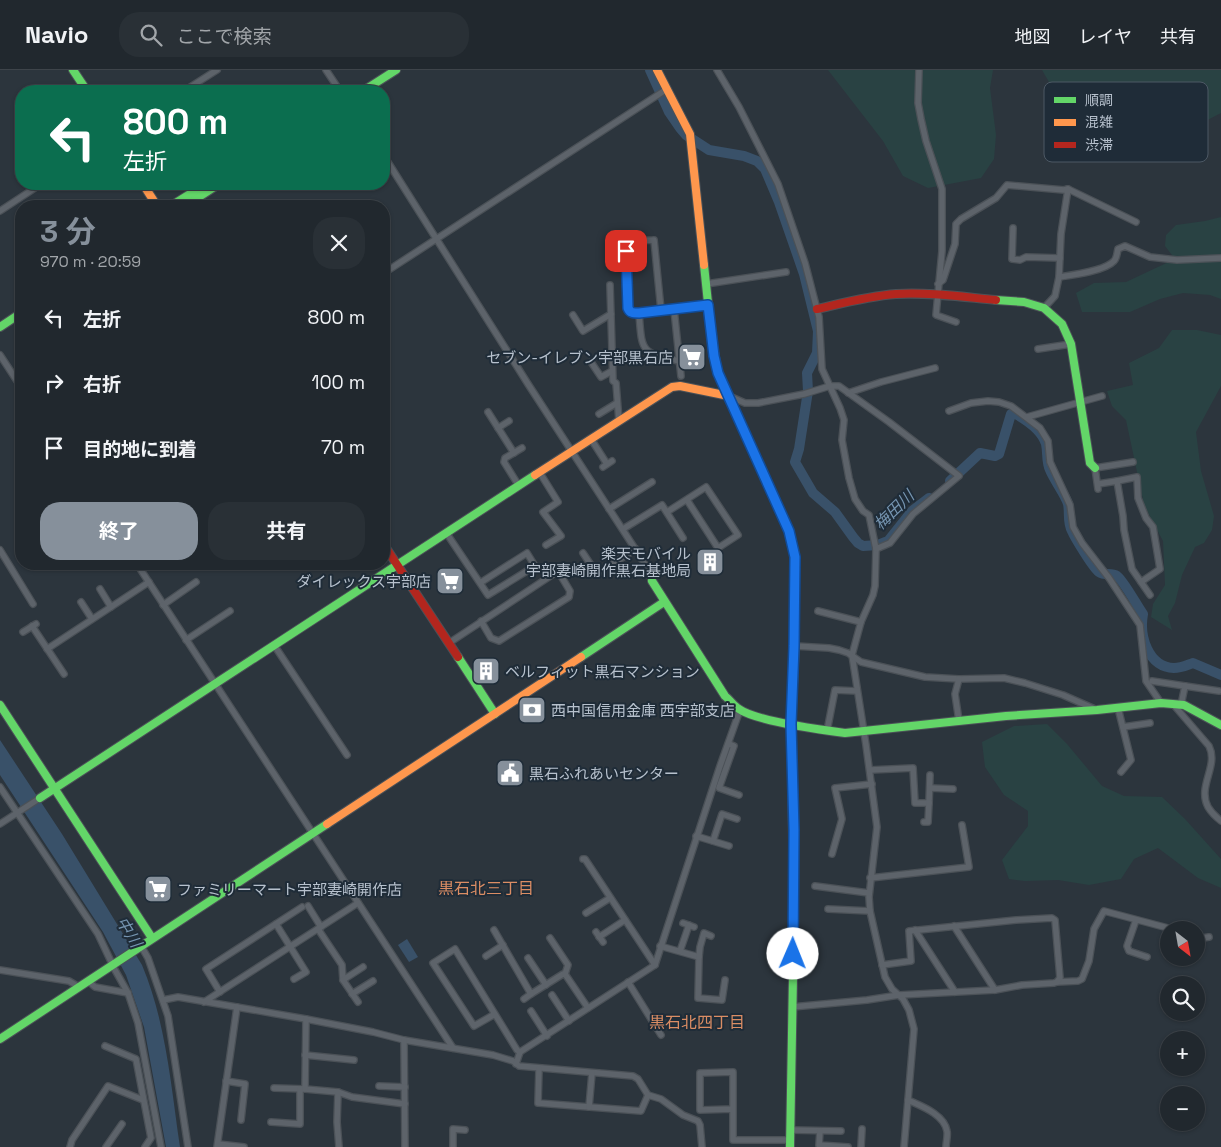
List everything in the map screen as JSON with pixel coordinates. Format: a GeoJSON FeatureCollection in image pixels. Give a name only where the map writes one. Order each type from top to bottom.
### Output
{"type":"FeatureCollection","features":[{"type":"Feature","properties":{"kind":"main road"},"geometry":{"type":"LineString","coordinates":[[73,70],[83,85]]}},
{"type":"Feature","properties":{"kind":"main road"},"geometry":{"type":"LineString","coordinates":[[363,85],[387,70]]}},
{"type":"Feature","properties":{"kind":"main road"},"geometry":{"type":"LineString","coordinates":[[372,85],[396,70]]}},
{"type":"Feature","properties":{"kind":"main road"},"geometry":{"type":"LineString","coordinates":[[657,70],[662,93],[690,134],[716,366],[792,542],[795,557],[791,724],[794,830],[790,1144]]}},
{"type":"Feature","properties":{"kind":"main road"},"geometry":{"type":"LineString","coordinates":[[180,200],[196,190]]}},
{"type":"Feature","properties":{"kind":"main road"},"geometry":{"type":"LineString","coordinates":[[194,200],[210,190]]}},
{"type":"Feature","properties":{"kind":"main road"},"geometry":{"type":"LineString","coordinates":[[817,309],[873,296],[898,294],[939,295],[1024,302],[1044,308],[1062,324],[1071,344],[1091,465],[1094,468]]}},
{"type":"Feature","properties":{"kind":"main road"},"geometry":{"type":"LineString","coordinates":[[0,321],[15,311]]}},
{"type":"Feature","properties":{"kind":"main road"},"geometry":{"type":"LineString","coordinates":[[0,327],[15,317]]}},
{"type":"Feature","properties":{"kind":"main road"},"geometry":{"type":"LineString","coordinates":[[390,570],[672,388],[688,387],[729,396]]}},
{"type":"Feature","properties":{"kind":"main road"},"geometry":{"type":"LineString","coordinates":[[390,554],[495,714]]}},
{"type":"Feature","properties":{"kind":"main road"},"geometry":{"type":"LineString","coordinates":[[40,798],[389,570]]}},
{"type":"Feature","properties":{"kind":"main road"},"geometry":{"type":"LineString","coordinates":[[652,581],[725,696],[740,710],[757,716],[845,733],[1006,716],[1172,703],[1194,709],[1221,725]]}},
{"type":"Feature","properties":{"kind":"main road"},"geometry":{"type":"LineString","coordinates":[[0,1039],[664,602]]}},
{"type":"Feature","properties":{"kind":"main road"},"geometry":{"type":"LineString","coordinates":[[0,705],[152,938]]}},
{"type":"Feature","properties":{"kind":"street"},"geometry":{"type":"LineString","coordinates":[[193,85],[217,70]]}},
{"type":"Feature","properties":{"kind":"street"},"geometry":{"type":"LineString","coordinates":[[326,70],[336,85]]}},
{"type":"Feature","properties":{"kind":"street"},"geometry":{"type":"LineString","coordinates":[[717,70],[739,107],[778,184],[817,309],[821,329],[820,354],[822,369],[844,420],[842,440],[849,478],[856,499],[863,511],[869,515],[875,546],[875,586],[861,622],[852,656],[877,827],[870,878],[870,911],[886,977],[892,989],[903,999],[914,1029],[904,1147]]}},
{"type":"Feature","properties":{"kind":"street"},"geometry":{"type":"LineString","coordinates":[[919,70],[918,103],[921,119],[926,141],[942,189],[942,252],[936,315],[956,322]]}},
{"type":"Feature","properties":{"kind":"street"},"geometry":{"type":"LineString","coordinates":[[390,269],[662,93]]}},
{"type":"Feature","properties":{"kind":"street"},"geometry":{"type":"LineString","coordinates":[[390,166],[636,549],[652,581]]}},
{"type":"Feature","properties":{"kind":"street"},"geometry":{"type":"LineString","coordinates":[[938,284],[942,280],[955,244],[956,224],[996,198],[1007,185],[1075,191],[1136,222]]}},
{"type":"Feature","properties":{"kind":"street"},"geometry":{"type":"LineString","coordinates":[[1044,308],[1055,296],[1059,277],[1061,234],[1068,189]]}},
{"type":"Feature","properties":{"kind":"street"},"geometry":{"type":"LineString","coordinates":[[17,200],[32,190]]}},
{"type":"Feature","properties":{"kind":"street"},"geometry":{"type":"LineString","coordinates":[[0,211],[15,201]]}},
{"type":"Feature","properties":{"kind":"street"},"geometry":{"type":"LineString","coordinates":[[1013,228],[1012,260],[1020,260],[1026,257],[1060,258]]}},
{"type":"Feature","properties":{"kind":"street"},"geometry":{"type":"LineString","coordinates":[[661,310],[654,240],[633,242],[626,251],[628,308],[632,313],[639,313],[708,305]]}},
{"type":"Feature","properties":{"kind":"street"},"geometry":{"type":"LineString","coordinates":[[1059,277],[1102,268],[1113,262],[1116,259],[1118,249],[1125,246],[1150,257],[1177,260],[1221,258]]}},
{"type":"Feature","properties":{"kind":"street"},"geometry":{"type":"LineString","coordinates":[[706,284],[786,272]]}},
{"type":"Feature","properties":{"kind":"street"},"geometry":{"type":"LineString","coordinates":[[610,286],[612,381],[616,383],[618,421]]}},
{"type":"Feature","properties":{"kind":"street"},"geometry":{"type":"LineString","coordinates":[[674,309],[681,376]]}},
{"type":"Feature","properties":{"kind":"street"},"geometry":{"type":"LineString","coordinates":[[639,313],[641,343],[644,348],[649,353],[679,361]]}},
{"type":"Feature","properties":{"kind":"street"},"geometry":{"type":"LineString","coordinates":[[573,315],[583,331],[611,314]]}},
{"type":"Feature","properties":{"kind":"street"},"geometry":{"type":"LineString","coordinates":[[1038,349],[1071,344]]}},
{"type":"Feature","properties":{"kind":"street"},"geometry":{"type":"LineString","coordinates":[[0,356],[15,378]]}},
{"type":"Feature","properties":{"kind":"street"},"geometry":{"type":"LineString","coordinates":[[592,362],[601,377],[612,371]]}},
{"type":"Feature","properties":{"kind":"street"},"geometry":{"type":"LineString","coordinates":[[848,393],[934,368]]}},
{"type":"Feature","properties":{"kind":"street"},"geometry":{"type":"LineString","coordinates":[[729,396],[746,403],[758,403],[807,394],[830,386],[840,386],[957,475],[917,510],[890,543],[875,546]]}},
{"type":"Feature","properties":{"kind":"street"},"geometry":{"type":"LineString","coordinates":[[1027,417],[1102,396]]}},
{"type":"Feature","properties":{"kind":"street"},"geometry":{"type":"LineString","coordinates":[[949,411],[971,403],[988,401],[1012,406],[1040,428],[1048,441],[1050,462],[1068,499],[1073,527],[1082,544],[1140,625],[1146,681],[1161,703]]}},
{"type":"Feature","properties":{"kind":"street"},"geometry":{"type":"LineString","coordinates":[[599,414],[617,402]]}},
{"type":"Feature","properties":{"kind":"street"},"geometry":{"type":"LineString","coordinates":[[488,412],[514,453]]}},
{"type":"Feature","properties":{"kind":"street"},"geometry":{"type":"LineString","coordinates":[[498,428],[509,421]]}},
{"type":"Feature","properties":{"kind":"street"},"geometry":{"type":"LineString","coordinates":[[591,439],[607,464]]}},
{"type":"Feature","properties":{"kind":"street"},"geometry":{"type":"LineString","coordinates":[[519,486],[504,462],[505,458],[522,448]]}},
{"type":"Feature","properties":{"kind":"street"},"geometry":{"type":"LineString","coordinates":[[1133,462],[1094,468],[1098,487],[1137,477],[1138,498],[1153,527],[1160,569],[1141,582]]}},
{"type":"Feature","properties":{"kind":"street"},"geometry":{"type":"LineString","coordinates":[[540,473],[558,502],[543,512],[561,536],[546,545]]}},
{"type":"Feature","properties":{"kind":"street"},"geometry":{"type":"LineString","coordinates":[[1117,481],[1132,569],[1150,595]]}},
{"type":"Feature","properties":{"kind":"street"},"geometry":{"type":"LineString","coordinates":[[610,509],[652,482]]}},
{"type":"Feature","properties":{"kind":"street"},"geometry":{"type":"LineString","coordinates":[[667,512],[706,487],[738,535],[718,548],[687,500]]}},
{"type":"Feature","properties":{"kind":"street"},"geometry":{"type":"LineString","coordinates":[[623,529],[662,505],[683,538]]}},
{"type":"Feature","properties":{"kind":"street"},"geometry":{"type":"LineString","coordinates":[[447,534],[488,595],[535,566],[527,553],[480,583]]}},
{"type":"Feature","properties":{"kind":"street"},"geometry":{"type":"LineString","coordinates":[[583,554],[596,574],[636,549]]}},
{"type":"Feature","properties":{"kind":"street"},"geometry":{"type":"LineString","coordinates":[[0,550],[33,604]]}},
{"type":"Feature","properties":{"kind":"street"},"geometry":{"type":"LineString","coordinates":[[142,570],[453,1048]]}},
{"type":"Feature","properties":{"kind":"street"},"geometry":{"type":"LineString","coordinates":[[449,643],[481,621],[558,571],[570,591],[569,597],[499,641],[491,638],[481,621]]}},
{"type":"Feature","properties":{"kind":"street"},"geometry":{"type":"LineString","coordinates":[[47,649],[149,582]]}},
{"type":"Feature","properties":{"kind":"street"},"geometry":{"type":"LineString","coordinates":[[163,605],[196,582]]}},
{"type":"Feature","properties":{"kind":"street"},"geometry":{"type":"LineString","coordinates":[[100,589],[111,607]]}},
{"type":"Feature","properties":{"kind":"street"},"geometry":{"type":"LineString","coordinates":[[81,602],[92,619]]}},
{"type":"Feature","properties":{"kind":"street"},"geometry":{"type":"LineString","coordinates":[[186,640],[230,611]]}},
{"type":"Feature","properties":{"kind":"street"},"geometry":{"type":"LineString","coordinates":[[818,611],[861,622]]}},
{"type":"Feature","properties":{"kind":"street"},"geometry":{"type":"LineString","coordinates":[[24,632],[34,625],[64,674]]}},
{"type":"Feature","properties":{"kind":"street"},"geometry":{"type":"LineString","coordinates":[[274,645],[347,755]]}},
{"type":"Feature","properties":{"kind":"street"},"geometry":{"type":"LineString","coordinates":[[794,646],[839,650],[861,662],[925,677],[959,679],[1004,678],[1078,701],[1097,710]]}},
{"type":"Feature","properties":{"kind":"street"},"geometry":{"type":"LineString","coordinates":[[959,679],[955,694],[959,721]]}},
{"type":"Feature","properties":{"kind":"street"},"geometry":{"type":"LineString","coordinates":[[1152,681],[1219,691]]}},
{"type":"Feature","properties":{"kind":"street"},"geometry":{"type":"LineString","coordinates":[[1181,705],[1185,686]]}},
{"type":"Feature","properties":{"kind":"street"},"geometry":{"type":"LineString","coordinates":[[827,731],[836,690],[857,691]]}},
{"type":"Feature","properties":{"kind":"street"},"geometry":{"type":"LineString","coordinates":[[1172,703],[1209,746],[1213,754],[1205,800],[1210,810],[1221,821]]}},
{"type":"Feature","properties":{"kind":"street"},"geometry":{"type":"LineString","coordinates":[[1118,708],[1131,760],[1121,772]]}},
{"type":"Feature","properties":{"kind":"street"},"geometry":{"type":"LineString","coordinates":[[516,1064],[520,1052],[654,965],[740,710]]}},
{"type":"Feature","properties":{"kind":"street"},"geometry":{"type":"LineString","coordinates":[[1123,727],[1150,723]]}},
{"type":"Feature","properties":{"kind":"street"},"geometry":{"type":"LineString","coordinates":[[729,744],[734,746],[719,788],[739,795]]}},
{"type":"Feature","properties":{"kind":"street"},"geometry":{"type":"LineString","coordinates":[[870,770],[913,768],[915,806],[929,803]]}},
{"type":"Feature","properties":{"kind":"street"},"geometry":{"type":"LineString","coordinates":[[924,822],[928,822],[930,775]]}},
{"type":"Feature","properties":{"kind":"street"},"geometry":{"type":"LineString","coordinates":[[832,854],[842,819],[835,788],[872,784]]}},
{"type":"Feature","properties":{"kind":"street"},"geometry":{"type":"LineString","coordinates":[[0,787],[16,814],[32,834],[93,927],[114,963],[128,993],[138,1023],[161,1147]]}},
{"type":"Feature","properties":{"kind":"street"},"geometry":{"type":"LineString","coordinates":[[930,788],[953,789]]}},
{"type":"Feature","properties":{"kind":"street"},"geometry":{"type":"LineString","coordinates":[[0,824],[40,798]]}},
{"type":"Feature","properties":{"kind":"street"},"geometry":{"type":"LineString","coordinates":[[713,841],[722,814],[737,819]]}},
{"type":"Feature","properties":{"kind":"street"},"geometry":{"type":"LineString","coordinates":[[870,878],[969,867],[962,825]]}},
{"type":"Feature","properties":{"kind":"street"},"geometry":{"type":"LineString","coordinates":[[696,836],[729,846]]}},
{"type":"Feature","properties":{"kind":"street"},"geometry":{"type":"LineString","coordinates":[[583,859],[585,859],[654,965]]}},
{"type":"Feature","properties":{"kind":"street"},"geometry":{"type":"LineString","coordinates":[[815,886],[869,893]]}},
{"type":"Feature","properties":{"kind":"street"},"geometry":{"type":"LineString","coordinates":[[586,913],[610,898]]}},
{"type":"Feature","properties":{"kind":"street"},"geometry":{"type":"LineString","coordinates":[[204,1002],[358,903]]}},
{"type":"Feature","properties":{"kind":"street"},"geometry":{"type":"LineString","coordinates":[[220,992],[206,969],[305,906],[342,965],[343,980],[358,1002]]}},
{"type":"Feature","properties":{"kind":"street"},"geometry":{"type":"LineString","coordinates":[[828,909],[870,911]]}},
{"type":"Feature","properties":{"kind":"street"},"geometry":{"type":"LineString","coordinates":[[792,1007],[899,996],[996,990],[1022,985],[1078,981],[1082,979],[1088,961],[1094,929],[1104,911],[1160,926]]}},
{"type":"Feature","properties":{"kind":"street"},"geometry":{"type":"LineString","coordinates":[[882,965],[911,961],[909,931],[1052,918],[1055,920],[1060,978],[1057,982]]}},
{"type":"Feature","properties":{"kind":"street"},"geometry":{"type":"LineString","coordinates":[[599,937],[625,920]]}},
{"type":"Feature","properties":{"kind":"street"},"geometry":{"type":"LineString","coordinates":[[1136,920],[1127,946],[1129,951],[1147,957]]}},
{"type":"Feature","properties":{"kind":"street"},"geometry":{"type":"LineString","coordinates":[[276,924],[306,972],[294,979]]}},
{"type":"Feature","properties":{"kind":"street"},"geometry":{"type":"LineString","coordinates":[[680,951],[689,925]]}},
{"type":"Feature","properties":{"kind":"street"},"geometry":{"type":"LineString","coordinates":[[954,926],[996,990]]}},
{"type":"Feature","properties":{"kind":"street"},"geometry":{"type":"LineString","coordinates":[[494,930],[531,994]]}},
{"type":"Feature","properties":{"kind":"street"},"geometry":{"type":"LineString","coordinates":[[916,930],[955,992]]}},
{"type":"Feature","properties":{"kind":"street"},"geometry":{"type":"LineString","coordinates":[[711,936],[704,933],[700,947],[698,998],[722,1000],[725,980]]}},
{"type":"Feature","properties":{"kind":"street"},"geometry":{"type":"LineString","coordinates":[[550,938],[568,966],[566,974],[588,1008]]}},
{"type":"Feature","properties":{"kind":"street"},"geometry":{"type":"LineString","coordinates":[[486,956],[503,945]]}},
{"type":"Feature","properties":{"kind":"street"},"geometry":{"type":"LineString","coordinates":[[140,946],[148,958],[168,1016],[188,1147]]}},
{"type":"Feature","properties":{"kind":"street"},"geometry":{"type":"LineString","coordinates":[[660,946],[699,957]]}},
{"type":"Feature","properties":{"kind":"street"},"geometry":{"type":"LineString","coordinates":[[495,1014],[474,1026],[434,963],[455,949],[520,1052]]}},
{"type":"Feature","properties":{"kind":"street"},"geometry":{"type":"LineString","coordinates":[[528,958],[546,985]]}},
{"type":"Feature","properties":{"kind":"street"},"geometry":{"type":"LineString","coordinates":[[343,980],[363,967]]}},
{"type":"Feature","properties":{"kind":"street"},"geometry":{"type":"LineString","coordinates":[[0,970],[70,981],[79,987]]}},
{"type":"Feature","properties":{"kind":"street"},"geometry":{"type":"LineString","coordinates":[[524,998],[566,974]]}},
{"type":"Feature","properties":{"kind":"street"},"geometry":{"type":"LineString","coordinates":[[88,981],[95,987],[128,993]]}},
{"type":"Feature","properties":{"kind":"street"},"geometry":{"type":"LineString","coordinates":[[352,994],[373,981]]}},
{"type":"Feature","properties":{"kind":"street"},"geometry":{"type":"LineString","coordinates":[[628,982],[661,1035]]}},
{"type":"Feature","properties":{"kind":"street"},"geometry":{"type":"LineString","coordinates":[[552,994],[569,1021]]}},
{"type":"Feature","properties":{"kind":"street"},"geometry":{"type":"LineString","coordinates":[[163,1000],[178,997],[306,1019],[404,1040],[492,1055],[513,1061],[519,1066],[633,1076],[638,1079],[648,1095],[661,1099],[683,1115],[698,1121],[702,1147]]}},
{"type":"Feature","properties":{"kind":"street"},"geometry":{"type":"LineString","coordinates":[[237,1007],[217,1145],[244,1147]]}},
{"type":"Feature","properties":{"kind":"street"},"geometry":{"type":"LineString","coordinates":[[531,1011],[546,1036]]}},
{"type":"Feature","properties":{"kind":"street"},"geometry":{"type":"LineString","coordinates":[[270,1122],[300,1124],[306,1019]]}},
{"type":"Feature","properties":{"kind":"street"},"geometry":{"type":"LineString","coordinates":[[404,1040],[405,1147]]}},
{"type":"Feature","properties":{"kind":"street"},"geometry":{"type":"LineString","coordinates":[[105,1046],[136,1059],[151,1138],[145,1147]]}},
{"type":"Feature","properties":{"kind":"street"},"geometry":{"type":"LineString","coordinates":[[305,1055],[354,1060]]}},
{"type":"Feature","properties":{"kind":"street"},"geometry":{"type":"LineString","coordinates":[[539,1069],[538,1103],[641,1111],[648,1095]]}},
{"type":"Feature","properties":{"kind":"street"},"geometry":{"type":"LineString","coordinates":[[733,1109],[700,1110],[700,1073],[733,1072],[733,1109],[733,1140],[790,1144]]}},
{"type":"Feature","properties":{"kind":"street"},"geometry":{"type":"LineString","coordinates":[[589,1107],[592,1073]]}},
{"type":"Feature","properties":{"kind":"street"},"geometry":{"type":"LineString","coordinates":[[226,1081],[245,1084],[241,1120]]}},
{"type":"Feature","properties":{"kind":"street"},"geometry":{"type":"LineString","coordinates":[[70,1147],[72,1140],[108,1086],[144,1100]]}},
{"type":"Feature","properties":{"kind":"street"},"geometry":{"type":"LineString","coordinates":[[380,1086],[405,1087]]}},
{"type":"Feature","properties":{"kind":"street"},"geometry":{"type":"LineString","coordinates":[[274,1088],[338,1092],[352,1097],[405,1104]]}},
{"type":"Feature","properties":{"kind":"street"},"geometry":{"type":"LineString","coordinates":[[338,1092],[337,1122],[339,1147]]}},
{"type":"Feature","properties":{"kind":"street"},"geometry":{"type":"LineString","coordinates":[[908,1100],[930,1111],[945,1126],[947,1132],[946,1147]]}},
{"type":"Feature","properties":{"kind":"street"},"geometry":{"type":"LineString","coordinates":[[106,1147],[122,1124]]}},
{"type":"Feature","properties":{"kind":"street"},"geometry":{"type":"LineString","coordinates":[[453,1147],[453,1129],[465,1130]]}},
{"type":"Feature","properties":{"kind":"street"},"geometry":{"type":"LineString","coordinates":[[861,1147],[862,1129]]}},
{"type":"Feature","properties":{"kind":"street"},"geometry":{"type":"LineString","coordinates":[[790,1130],[841,1131]]}},
{"type":"Feature","properties":{"kind":"street"},"geometry":{"type":"LineString","coordinates":[[820,1131],[819,1145],[848,1147]]}},
{"type":"Feature","properties":{"kind":"green space"},"geometry":{"type":"Polygon","coordinates":[[[828,70],[993,70],[990,88],[996,135],[994,159],[981,178],[928,188],[903,176],[883,141],[828,70]]]}},
{"type":"Feature","properties":{"kind":"green space"},"geometry":{"type":"Polygon","coordinates":[[[1042,70],[1221,70],[1221,113],[1208,120],[1208,82],[1049,82],[1042,70]]]}},
{"type":"Feature","properties":{"kind":"green space"},"geometry":{"type":"Polygon","coordinates":[[[1221,217],[1221,299],[1210,295],[1183,293],[1160,299],[1130,312],[1082,312],[1076,293],[1094,283],[1126,282],[1175,259],[1165,246],[1166,235],[1176,225],[1221,217]]]}},
{"type":"Feature","properties":{"kind":"green space"},"geometry":{"type":"Polygon","coordinates":[[[1172,330],[1197,330],[1221,335],[1221,386],[1196,432],[1201,471],[1214,516],[1212,530],[1204,543],[1195,547],[1182,575],[1175,603],[1168,616],[1172,630],[1151,617],[1153,604],[1165,585],[1163,541],[1144,505],[1126,420],[1112,406],[1107,391],[1133,385],[1129,363],[1159,348],[1172,330]]]}},
{"type":"Feature","properties":{"kind":"green space"},"geometry":{"type":"Polygon","coordinates":[[[1047,724],[1067,744],[1102,786],[1124,796],[1162,797],[1221,859],[1221,888],[1198,878],[1158,848],[1134,859],[1121,879],[1089,885],[1058,880],[1025,881],[1009,879],[1002,860],[1028,826],[1028,811],[1004,795],[985,767],[982,742],[1014,726],[1047,724]]]}},
{"type":"Feature","properties":{"kind":"water"},"geometry":{"type":"Polygon","coordinates":[[[0,740],[62,834],[142,965],[157,1009],[162,1032],[180,1147],[166,1147],[144,1027],[126,975],[103,932],[0,775],[0,740]]]}},
{"type":"Feature","properties":{"kind":"water"},"geometry":{"type":"Polygon","coordinates":[[[407,939],[418,957],[409,962],[398,945],[407,939]]]}},
{"type":"Feature","properties":{"kind":"waterway","name":"梅田川"},"geometry":{"type":"LineString","coordinates":[[650,70],[669,112],[686,135],[709,150],[744,156],[757,161],[765,169],[779,202],[804,274],[818,331],[817,353],[807,373],[808,391],[799,449],[795,462],[813,493],[835,512],[853,537],[863,546],[878,545],[888,541],[912,511],[929,498]]}},
{"type":"Feature","properties":{"kind":"waterway","name":"梅田川"},"geometry":{"type":"LineString","coordinates":[[950,481],[980,453],[995,456],[999,454],[1011,414],[1014,413],[1028,422],[1041,434],[1046,444],[1049,467],[1069,507],[1070,528],[1097,570],[1101,573],[1117,576],[1127,588],[1143,614],[1142,632],[1147,649],[1152,656],[1165,666],[1177,668],[1193,663],[1221,675]]}},
{"type":"Feature","properties":{"kind":"traffic: fast"},"geometry":{"type":"LineString","coordinates":[[73,70],[83,85]]}},
{"type":"Feature","properties":{"kind":"traffic: fast"},"geometry":{"type":"LineString","coordinates":[[372,85],[396,70]]}},
{"type":"Feature","properties":{"kind":"traffic: fast"},"geometry":{"type":"LineString","coordinates":[[181,200],[196,190]]}},
{"type":"Feature","properties":{"kind":"traffic: fast"},"geometry":{"type":"LineString","coordinates":[[194,200],[210,190]]}},
{"type":"Feature","properties":{"kind":"traffic: fast"},"geometry":{"type":"LineString","coordinates":[[704,265],[712,341],[718,373],[789,531],[795,557],[795,570]]}},
{"type":"Feature","properties":{"kind":"traffic: fast"},"geometry":{"type":"LineString","coordinates":[[996,300],[1024,302],[1044,308],[1062,324],[1071,344],[1090,463],[1095,468]]}},
{"type":"Feature","properties":{"kind":"traffic: fast"},"geometry":{"type":"LineString","coordinates":[[0,327],[15,317]]}},
{"type":"Feature","properties":{"kind":"traffic: fast"},"geometry":{"type":"LineString","coordinates":[[390,570],[535,475]]}},
{"type":"Feature","properties":{"kind":"traffic: fast"},"geometry":{"type":"LineString","coordinates":[[40,798],[389,570]]}},
{"type":"Feature","properties":{"kind":"traffic: fast"},"geometry":{"type":"LineString","coordinates":[[652,581],[725,696],[737,708],[774,721],[845,733],[1006,716],[1097,710],[1161,703],[1184,705],[1221,725]]}},
{"type":"Feature","properties":{"kind":"traffic: fast"},"geometry":{"type":"LineString","coordinates":[[581,657],[664,602]]}},
{"type":"Feature","properties":{"kind":"traffic: fast"},"geometry":{"type":"LineString","coordinates":[[458,657],[495,714]]}},
{"type":"Feature","properties":{"kind":"traffic: fast"},"geometry":{"type":"LineString","coordinates":[[0,705],[152,938]]}},
{"type":"Feature","properties":{"kind":"traffic: fast"},"geometry":{"type":"LineString","coordinates":[[790,1147],[794,919],[792,768]]}},
{"type":"Feature","properties":{"kind":"traffic: fast"},"geometry":{"type":"LineString","coordinates":[[0,1039],[327,824]]}},
{"type":"Feature","properties":{"kind":"traffic: slow"},"geometry":{"type":"LineString","coordinates":[[657,70],[690,134],[704,265]]}},
{"type":"Feature","properties":{"kind":"traffic: slow"},"geometry":{"type":"LineString","coordinates":[[147,190],[153,200]]}},
{"type":"Feature","properties":{"kind":"traffic: slow"},"geometry":{"type":"LineString","coordinates":[[535,475],[672,387],[680,386],[729,396]]}},
{"type":"Feature","properties":{"kind":"traffic: slow"},"geometry":{"type":"LineString","coordinates":[[327,824],[581,657]]}},
{"type":"Feature","properties":{"kind":"traffic: jam"},"geometry":{"type":"LineString","coordinates":[[817,309],[866,298],[896,294],[933,294],[996,300]]}},
{"type":"Feature","properties":{"kind":"traffic: jam"},"geometry":{"type":"LineString","coordinates":[[390,554],[458,657]]}},
{"type":"Feature","properties":{"kind":"traffic: jam"},"geometry":{"type":"LineString","coordinates":[[792,768],[791,724],[795,646],[795,570]]}},
{"type":"Feature","properties":{"kind":"place","name":"セブン-イレブン宇部黒石店"},"geometry":{"type":"Point","coordinates":[692,357]}},
{"type":"Feature","properties":{"kind":"place","name":"楽天モバイル 宇部妻崎開作黒石基地局"},"geometry":{"type":"Point","coordinates":[710,562]}},
{"type":"Feature","properties":{"kind":"place","name":"ダイレックス宇部店"},"geometry":{"type":"Point","coordinates":[450,581]}},
{"type":"Feature","properties":{"kind":"place","name":"ベルフィット黒石マンション"},"geometry":{"type":"Point","coordinates":[486,671]}},
{"type":"Feature","properties":{"kind":"place","name":"西中国信用金庫 西宇部支店"},"geometry":{"type":"Point","coordinates":[532,710]}},
{"type":"Feature","properties":{"kind":"place","name":"黒石ふれあいセンター"},"geometry":{"type":"Point","coordinates":[510,773]}},
{"type":"Feature","properties":{"kind":"place","name":"ファミリーマート宇部妻崎開作店"},"geometry":{"type":"Point","coordinates":[158,889]}},
{"type":"Feature","properties":{"kind":"district","name":"黒石北三丁目"},"geometry":{"type":"Point","coordinates":[486,888]}},
{"type":"Feature","properties":{"kind":"district","name":"黒石北四丁目"},"geometry":{"type":"Point","coordinates":[697,1022]}},
{"type":"Feature","properties":{"kind":"route"},"geometry":{"type":"LineString","coordinates":[[626,251],[628,308],[632,313],[708,305],[718,373],[789,531],[794,547],[794,646],[791,724],[794,830],[793,954]]}},
{"type":"Feature","properties":{"kind":"water label","name":"中川"},"geometry":{"type":"Point","coordinates":[129,932]}}]}
